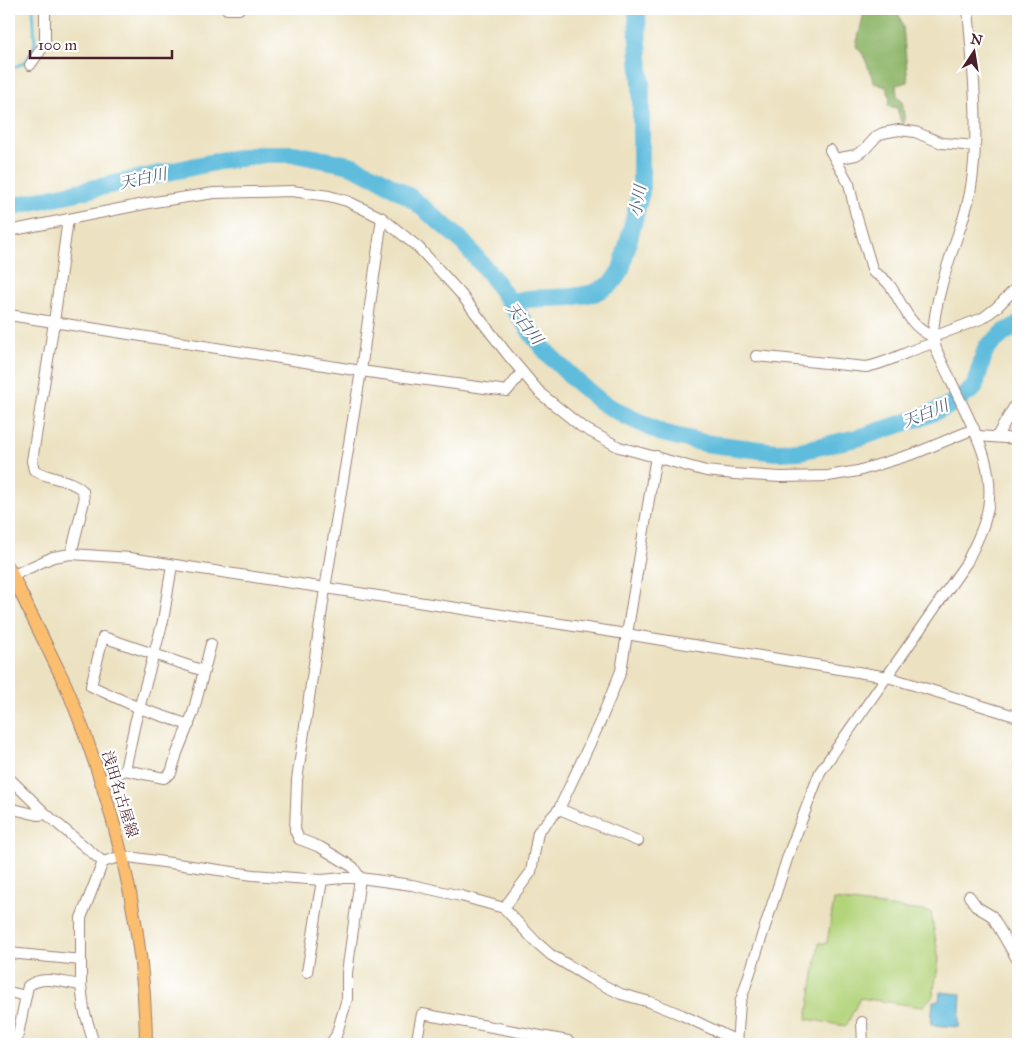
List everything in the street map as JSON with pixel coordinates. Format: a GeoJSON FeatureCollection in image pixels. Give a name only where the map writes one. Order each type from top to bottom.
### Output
{"type":"FeatureCollection","features":[{"type":"Feature","properties":{"kind":"main road","name":"浅田名古屋線"},"geometry":{"type":"LineString","coordinates":[[10,573],[71,696],[114,820],[142,964],[146,1012],[146,1044]]}},
{"type":"Feature","properties":{"kind":"street"},"geometry":{"type":"LineString","coordinates":[[30,65],[45,44],[45,9]]}},
{"type":"Feature","properties":{"kind":"street"},"geometry":{"type":"LineString","coordinates":[[227,9],[239,9]]}},
{"type":"Feature","properties":{"kind":"street"},"geometry":{"type":"LineString","coordinates":[[103,862],[122,856],[253,875],[322,880],[360,878],[461,896],[504,908],[536,942],[551,954],[591,979],[621,994],[650,1002],[682,1015],[737,1043],[740,1003],[789,853],[820,772],[967,562],[985,520],[990,483],[976,433],[943,364],[934,340],[938,307],[949,261],[970,195],[976,127],[968,9]]}},
{"type":"Feature","properties":{"kind":"street"},"geometry":{"type":"LineString","coordinates":[[934,340],[914,324],[900,305],[891,286],[873,272],[855,212],[849,184],[832,154],[856,155],[861,153],[877,136],[899,130],[915,132],[942,143],[975,146]]}},
{"type":"Feature","properties":{"kind":"street"},"geometry":{"type":"LineString","coordinates":[[9,231],[154,202],[206,194],[265,190],[292,191],[329,196],[382,218],[419,248],[460,293],[541,394],[582,426],[619,447],[706,471],[734,474],[828,476],[858,471],[976,433],[1018,439]]}},
{"type":"Feature","properties":{"kind":"street"},"geometry":{"type":"LineString","coordinates":[[330,1044],[336,1036],[347,1000],[347,973],[360,878],[353,867],[320,848],[299,839],[295,830],[297,780],[325,589],[361,371],[382,218]]}},
{"type":"Feature","properties":{"kind":"street"},"geometry":{"type":"LineString","coordinates":[[68,219],[32,461],[34,470],[43,476],[76,484],[83,491],[84,501],[71,554]]}},
{"type":"Feature","properties":{"kind":"street"},"geometry":{"type":"LineString","coordinates":[[756,356],[866,367],[877,365],[983,318],[1018,286]]}},
{"type":"Feature","properties":{"kind":"street"},"geometry":{"type":"LineString","coordinates":[[9,315],[361,371],[507,391],[522,372]]}},
{"type":"Feature","properties":{"kind":"street"},"geometry":{"type":"LineString","coordinates":[[997,436],[1018,402]]}},
{"type":"Feature","properties":{"kind":"street"},"geometry":{"type":"LineString","coordinates":[[504,908],[531,872],[538,832],[560,809],[621,671],[656,456]]}},
{"type":"Feature","properties":{"kind":"street"},"geometry":{"type":"LineString","coordinates":[[10,573],[53,557],[71,554],[130,558],[626,634],[888,677],[1018,717]]}},
{"type":"Feature","properties":{"kind":"street"},"geometry":{"type":"LineString","coordinates":[[125,770],[139,708],[163,621],[172,565]]}},
{"type":"Feature","properties":{"kind":"street"},"geometry":{"type":"LineString","coordinates":[[188,725],[139,708],[91,686],[103,637],[204,671]]}},
{"type":"Feature","properties":{"kind":"street"},"geometry":{"type":"LineString","coordinates":[[102,782],[125,770],[164,778],[171,773],[188,725],[211,644]]}},
{"type":"Feature","properties":{"kind":"street"},"geometry":{"type":"LineString","coordinates":[[9,778],[46,814],[103,862]]}},
{"type":"Feature","properties":{"kind":"street"},"geometry":{"type":"LineString","coordinates":[[9,808],[38,815],[46,814]]}},
{"type":"Feature","properties":{"kind":"street"},"geometry":{"type":"LineString","coordinates":[[560,809],[638,841]]}},
{"type":"Feature","properties":{"kind":"street"},"geometry":{"type":"LineString","coordinates":[[94,1044],[84,1010],[81,985],[81,918],[103,862]]}},
{"type":"Feature","properties":{"kind":"street"},"geometry":{"type":"LineString","coordinates":[[307,972],[322,880]]}},
{"type":"Feature","properties":{"kind":"street"},"geometry":{"type":"LineString","coordinates":[[970,896],[977,907],[992,916],[1018,961]]}},
{"type":"Feature","properties":{"kind":"street"},"geometry":{"type":"LineString","coordinates":[[9,953],[81,960]]}},
{"type":"Feature","properties":{"kind":"street"},"geometry":{"type":"LineString","coordinates":[[16,1044],[28,986],[43,979],[81,985]]}},
{"type":"Feature","properties":{"kind":"street"},"geometry":{"type":"LineString","coordinates":[[9,992],[26,996]]}},
{"type":"Feature","properties":{"kind":"street"},"geometry":{"type":"LineString","coordinates":[[416,1044],[422,1014],[568,1042],[566,1044]]}},
{"type":"Feature","properties":{"kind":"street"},"geometry":{"type":"LineString","coordinates":[[862,1022],[863,1044]]}},
{"type":"Feature","properties":{"kind":"green space"},"geometry":{"type":"Polygon","coordinates":[[[865,9],[897,9],[903,27],[908,82],[896,85],[897,96],[902,100],[905,122],[901,122],[897,108],[888,106],[890,97],[886,87],[874,83],[864,56],[856,46],[865,9]]]}},
{"type":"Feature","properties":{"kind":"green space"},"geometry":{"type":"Polygon","coordinates":[[[834,900],[931,912],[939,960],[933,996],[922,1007],[860,998],[846,1026],[807,1019],[819,943],[827,943],[834,900]]]}},
{"type":"Feature","properties":{"kind":"water"},"geometry":{"type":"Polygon","coordinates":[[[940,992],[961,994],[959,1027],[931,1025],[933,1001],[939,1001],[940,992]]]}},
{"type":"Feature","properties":{"kind":"waterway"},"geometry":{"type":"LineString","coordinates":[[9,70],[27,61],[35,44],[33,9]]}},
{"type":"Feature","properties":{"kind":"waterway","name":"小川"},"geometry":{"type":"LineString","coordinates":[[510,302],[528,299],[571,297],[594,293],[611,284],[621,270],[641,192],[641,84],[637,9]]}},
{"type":"Feature","properties":{"kind":"waterway","name":"天白川"},"geometry":{"type":"LineString","coordinates":[[9,207],[219,161],[265,154],[295,154],[350,165],[376,177],[410,197],[460,239],[490,274],[549,355],[601,402],[662,433],[704,443],[776,452],[800,451],[861,437],[922,417],[948,406],[974,388],[986,348],[1005,332],[1018,325]]}}]}
